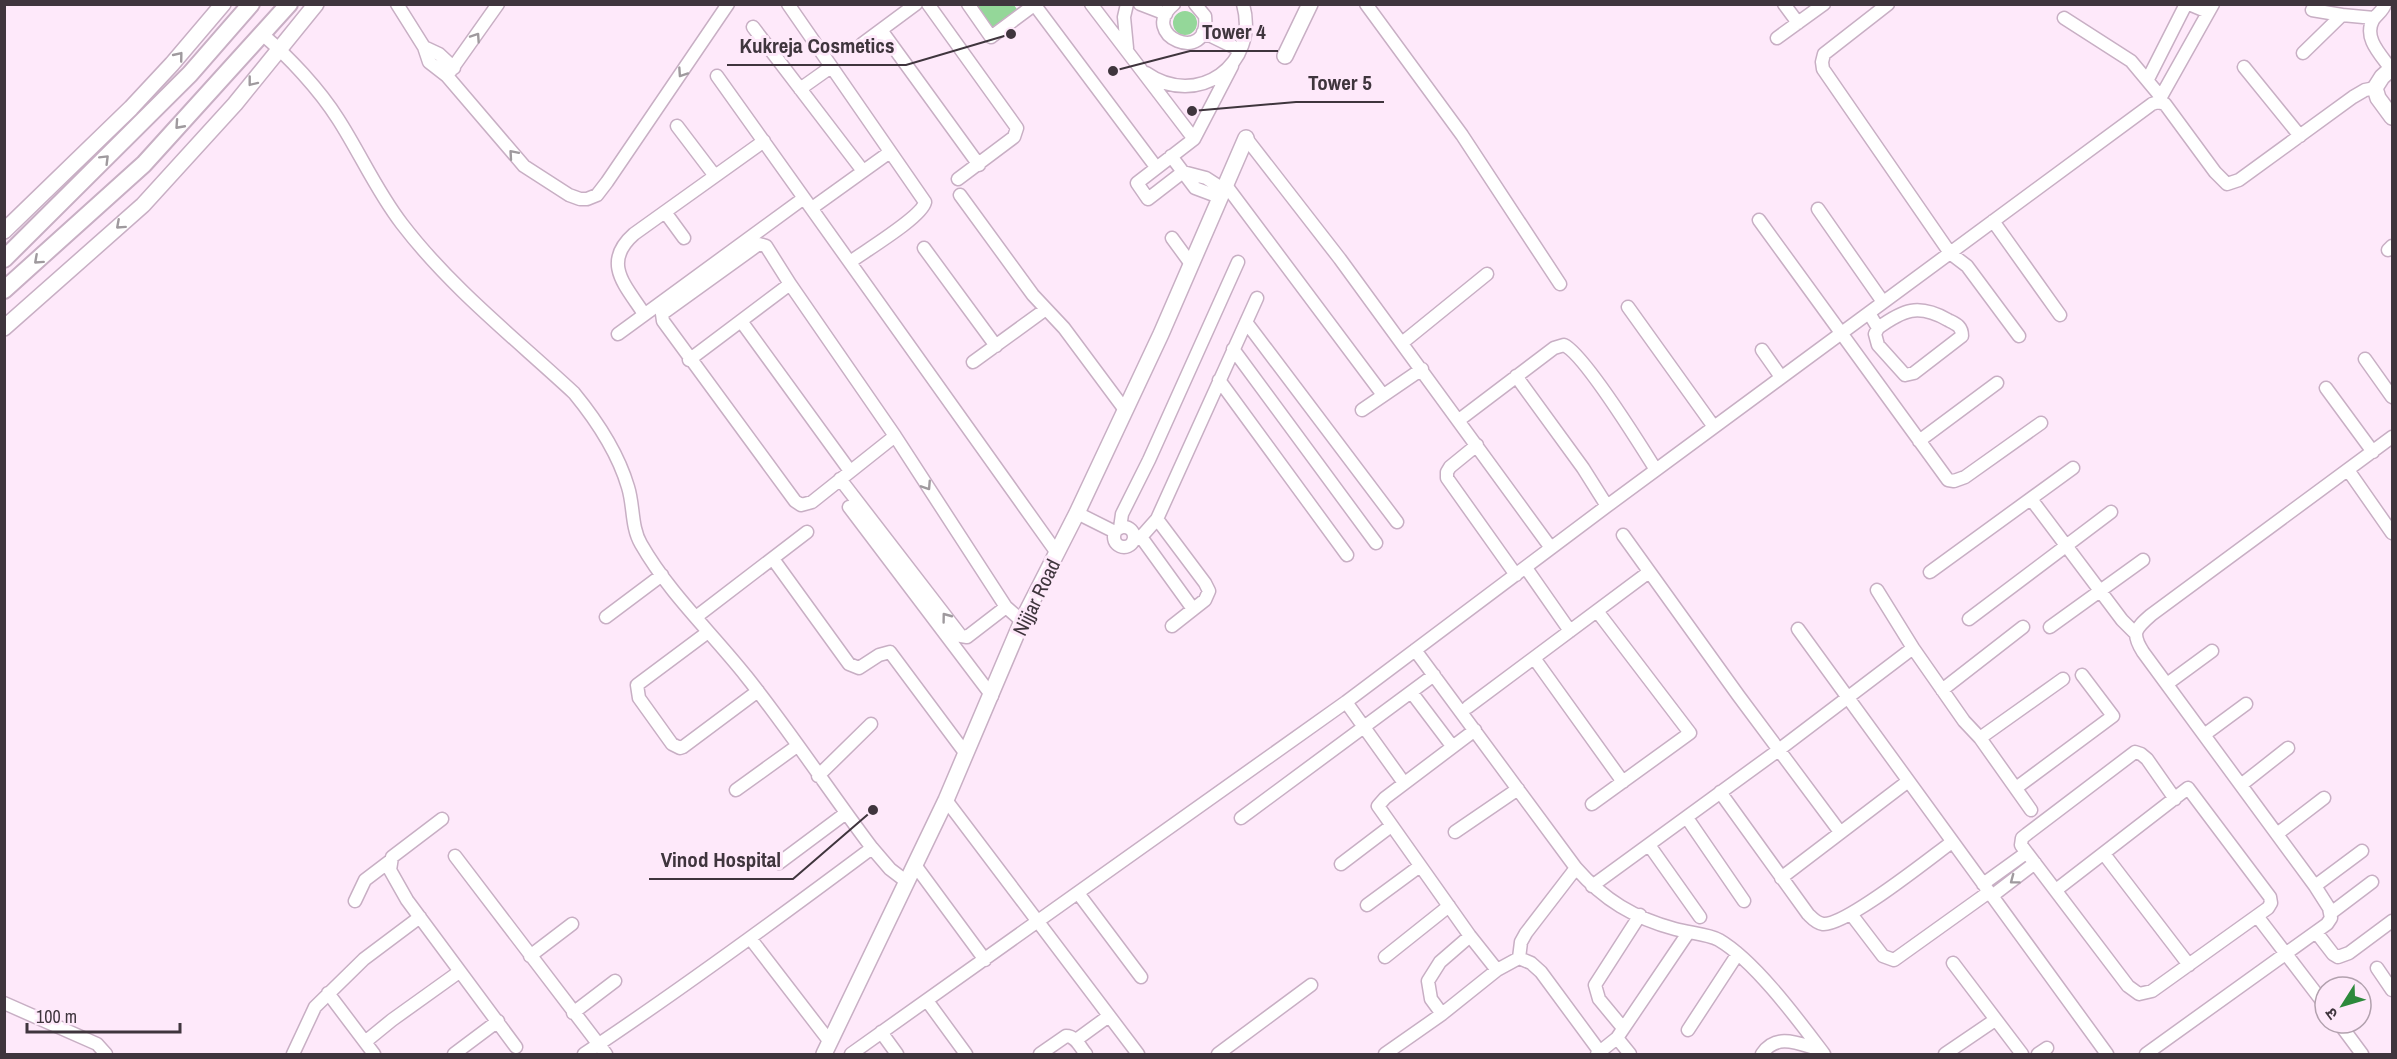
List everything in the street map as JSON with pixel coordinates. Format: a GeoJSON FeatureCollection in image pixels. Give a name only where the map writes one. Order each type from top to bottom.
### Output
{"type":"FeatureCollection","features":[{"type":"Feature","properties":{"kind":"main road"},"geometry":{"type":"LineString","coordinates":[[4,259],[190,74],[251,4]]}},
{"type":"Feature","properties":{"kind":"main road"},"geometry":{"type":"LineString","coordinates":[[4,290],[144,164],[289,4]]}},
{"type":"Feature","properties":{"kind":"street"},"geometry":{"type":"LineString","coordinates":[[4,231],[131,108],[223,4]]}},
{"type":"Feature","properties":{"kind":"street"},"geometry":{"type":"LineString","coordinates":[[4,328],[143,205],[235,104],[316,4]]}},
{"type":"Feature","properties":{"kind":"street"},"geometry":{"type":"LineString","coordinates":[[397,4],[424,46],[429,62],[451,72],[524,166],[569,195],[587,199],[597,195],[607,182],[728,4]]}},
{"type":"Feature","properties":{"kind":"street"},"geometry":{"type":"LineString","coordinates":[[451,72],[498,4]]}},
{"type":"Feature","properties":{"kind":"street"},"geometry":{"type":"LineString","coordinates":[[788,4],[923,197],[925,205],[912,219],[850,262]]}},
{"type":"Feature","properties":{"kind":"street"},"geometry":{"type":"LineString","coordinates":[[862,44],[916,4]]}},
{"type":"Feature","properties":{"kind":"street"},"geometry":{"type":"LineString","coordinates":[[928,4],[1017,128],[1014,137],[958,179]]}},
{"type":"Feature","properties":{"kind":"street"},"geometry":{"type":"LineString","coordinates":[[968,4],[991,37],[1034,5],[1156,167]]}},
{"type":"Feature","properties":{"kind":"street"},"geometry":{"type":"LineString","coordinates":[[1091,4],[1194,139]]}},
{"type":"Feature","properties":{"kind":"street"},"geometry":{"type":"LineString","coordinates":[[1127,4],[1124,16],[1127,52]]}},
{"type":"Feature","properties":{"kind":"street"},"geometry":{"type":"LineString","coordinates":[[1140,4],[1166,14]]}},
{"type":"Feature","properties":{"kind":"street"},"geometry":{"type":"LineString","coordinates":[[1174,4],[1166,14],[1167,34],[1177,42],[1190,43],[1203,32],[1205,16],[1195,4]]}},
{"type":"Feature","properties":{"kind":"street"},"geometry":{"type":"LineString","coordinates":[[1183,172],[1148,198],[1137,183],[1194,139],[1240,50],[1245,33],[1246,17],[1243,4]]}},
{"type":"Feature","properties":{"kind":"street"},"geometry":{"type":"LineString","coordinates":[[1285,56],[1310,4]]}},
{"type":"Feature","properties":{"kind":"street"},"geometry":{"type":"LineString","coordinates":[[1366,4],[1462,135],[1560,284]]}},
{"type":"Feature","properties":{"kind":"street"},"geometry":{"type":"LineString","coordinates":[[1784,4],[1798,23]]}},
{"type":"Feature","properties":{"kind":"street"},"geometry":{"type":"LineString","coordinates":[[1777,38],[1824,4]]}},
{"type":"Feature","properties":{"kind":"street"},"geometry":{"type":"LineString","coordinates":[[1888,4],[1824,54],[1823,69],[1950,253],[1967,266],[2019,336]]}},
{"type":"Feature","properties":{"kind":"street"},"geometry":{"type":"LineString","coordinates":[[851,1054],[928,1002],[1346,702],[1840,333],[2159,99],[2211,8],[2188,4],[2148,79]]}},
{"type":"Feature","properties":{"kind":"street"},"geometry":{"type":"LineString","coordinates":[[2064,18],[2131,61],[2148,79],[2159,99],[2172,112],[2215,172],[2227,184],[2239,180],[2361,92],[2375,88],[2392,68],[2375,48],[2371,37],[2370,26],[2385,4]]}},
{"type":"Feature","properties":{"kind":"street"},"geometry":{"type":"LineString","coordinates":[[2312,10],[2374,18]]}},
{"type":"Feature","properties":{"kind":"street"},"geometry":{"type":"LineString","coordinates":[[2303,53],[2342,15]]}},
{"type":"Feature","properties":{"kind":"street"},"geometry":{"type":"LineString","coordinates":[[753,27],[863,171]]}},
{"type":"Feature","properties":{"kind":"street"},"geometry":{"type":"LineString","coordinates":[[881,30],[979,165]]}},
{"type":"Feature","properties":{"kind":"street"},"geometry":{"type":"LineString","coordinates":[[1203,32],[1240,50]]}},
{"type":"Feature","properties":{"kind":"street"},"geometry":{"type":"LineString","coordinates":[[262,34],[279,48],[337,117],[392,210],[424,251],[462,290],[574,393],[586,408],[599,426],[628,486],[635,531],[641,544],[662,575],[758,691],[872,848],[890,869],[907,882]]}},
{"type":"Feature","properties":{"kind":"street"},"geometry":{"type":"LineString","coordinates":[[1140,68],[1170,85],[1186,87],[1203,84],[1219,77],[1232,66]]}},
{"type":"Feature","properties":{"kind":"street"},"geometry":{"type":"LineString","coordinates":[[800,89],[831,67]]}},
{"type":"Feature","properties":{"kind":"street"},"geometry":{"type":"LineString","coordinates":[[2244,67],[2300,136]]}},
{"type":"Feature","properties":{"kind":"street"},"geometry":{"type":"LineString","coordinates":[[717,76],[1057,553]]}},
{"type":"Feature","properties":{"kind":"street"},"geometry":{"type":"LineString","coordinates":[[2375,88],[2378,98],[2392,117]]}},
{"type":"Feature","properties":{"kind":"street"},"geometry":{"type":"LineString","coordinates":[[677,126],[715,176]]}},
{"type":"Feature","properties":{"kind":"street"},"geometry":{"type":"LineString","coordinates":[[1246,138],[1422,369],[1551,548]]}},
{"type":"Feature","properties":{"kind":"street","name":"Nijjar Road"},"geometry":{"type":"LineString","coordinates":[[827,1048],[946,800],[1022,621],[1077,513],[1125,410],[1246,138]]}},
{"type":"Feature","properties":{"kind":"street"},"geometry":{"type":"LineString","coordinates":[[644,314],[618,273],[619,254],[626,241],[764,141]]}},
{"type":"Feature","properties":{"kind":"street"},"geometry":{"type":"LineString","coordinates":[[618,334],[808,203],[863,171],[890,152]]}},
{"type":"Feature","properties":{"kind":"street"},"geometry":{"type":"LineString","coordinates":[[1171,156],[1200,191],[1222,190],[1383,395]]}},
{"type":"Feature","properties":{"kind":"street"},"geometry":{"type":"LineString","coordinates":[[960,195],[1028,288],[1064,328],[1125,410]]}},
{"type":"Feature","properties":{"kind":"street"},"geometry":{"type":"LineString","coordinates":[[1818,209],[1883,302]]}},
{"type":"Feature","properties":{"kind":"street"},"geometry":{"type":"LineString","coordinates":[[665,212],[684,238]]}},
{"type":"Feature","properties":{"kind":"street"},"geometry":{"type":"LineString","coordinates":[[1760,220],[1948,480],[1954,482],[1965,477],[2041,423]]}},
{"type":"Feature","properties":{"kind":"street"},"geometry":{"type":"LineString","coordinates":[[1993,221],[2060,315]]}},
{"type":"Feature","properties":{"kind":"street"},"geometry":{"type":"LineString","coordinates":[[1172,238],[1191,264]]}},
{"type":"Feature","properties":{"kind":"street"},"geometry":{"type":"LineString","coordinates":[[895,436],[806,505],[801,505],[795,501],[689,360],[665,326],[662,314],[759,244],[766,246],[895,436],[1006,607],[1022,621]]}},
{"type":"Feature","properties":{"kind":"street"},"geometry":{"type":"LineString","coordinates":[[924,248],[996,346]]}},
{"type":"Feature","properties":{"kind":"street"},"geometry":{"type":"LineString","coordinates":[[1238,261],[1149,460],[1122,514],[1114,539],[1120,546],[1129,546],[1157,519],[1257,298]]}},
{"type":"Feature","properties":{"kind":"street"},"geometry":{"type":"LineString","coordinates":[[1402,343],[1487,274]]}},
{"type":"Feature","properties":{"kind":"street"},"geometry":{"type":"LineString","coordinates":[[689,360],[790,284]]}},
{"type":"Feature","properties":{"kind":"street"},"geometry":{"type":"LineString","coordinates":[[1628,308],[1714,427]]}},
{"type":"Feature","properties":{"kind":"street"},"geometry":{"type":"LineString","coordinates":[[973,362],[1046,309]]}},
{"type":"Feature","properties":{"kind":"street"},"geometry":{"type":"LineString","coordinates":[[1925,310],[1934,312],[1958,325],[1962,336],[1914,373],[1905,375],[1878,345],[1875,334],[1878,328],[1899,313],[1925,310]]}},
{"type":"Feature","properties":{"kind":"street"},"geometry":{"type":"LineString","coordinates":[[1869,313],[1878,328]]}},
{"type":"Feature","properties":{"kind":"street"},"geometry":{"type":"LineString","coordinates":[[741,321],[845,475],[961,636],[967,637],[1006,607]]}},
{"type":"Feature","properties":{"kind":"street"},"geometry":{"type":"LineString","coordinates":[[1246,322],[1396,522]]}},
{"type":"Feature","properties":{"kind":"street"},"geometry":{"type":"LineString","coordinates":[[1459,420],[1554,348],[1560,345],[1568,347],[1624,421],[1656,470]]}},
{"type":"Feature","properties":{"kind":"street"},"geometry":{"type":"LineString","coordinates":[[1233,349],[1376,543]]}},
{"type":"Feature","properties":{"kind":"street"},"geometry":{"type":"LineString","coordinates":[[1762,350],[1782,377]]}},
{"type":"Feature","properties":{"kind":"street"},"geometry":{"type":"LineString","coordinates":[[2365,359],[2392,397]]}},
{"type":"Feature","properties":{"kind":"street"},"geometry":{"type":"LineString","coordinates":[[1362,410],[1422,369]]}},
{"type":"Feature","properties":{"kind":"street"},"geometry":{"type":"LineString","coordinates":[[1516,376],[1583,468],[1607,506]]}},
{"type":"Feature","properties":{"kind":"street"},"geometry":{"type":"LineString","coordinates":[[1219,380],[1347,555]]}},
{"type":"Feature","properties":{"kind":"street"},"geometry":{"type":"LineString","coordinates":[[1919,441],[1997,382]]}},
{"type":"Feature","properties":{"kind":"street"},"geometry":{"type":"LineString","coordinates":[[2326,388],[2373,452]]}},
{"type":"Feature","properties":{"kind":"street"},"geometry":{"type":"LineString","coordinates":[[2135,633],[2139,625],[2151,615],[2392,437]]}},
{"type":"Feature","properties":{"kind":"street"},"geometry":{"type":"LineString","coordinates":[[1477,445],[1450,467],[1447,478],[1570,631]]}},
{"type":"Feature","properties":{"kind":"street"},"geometry":{"type":"LineString","coordinates":[[1930,572],[2073,468]]}},
{"type":"Feature","properties":{"kind":"street"},"geometry":{"type":"LineString","coordinates":[[2348,470],[2392,533]]}},
{"type":"Feature","properties":{"kind":"street"},"geometry":{"type":"LineString","coordinates":[[2031,499],[2100,591],[2135,633],[2137,642],[2315,885],[2331,913],[2330,921],[2316,932],[2146,1054]]}},
{"type":"Feature","properties":{"kind":"street"},"geometry":{"type":"LineString","coordinates":[[849,507],[992,696]]}},
{"type":"Feature","properties":{"kind":"street"},"geometry":{"type":"LineString","coordinates":[[1969,619],[2111,512]]}},
{"type":"Feature","properties":{"kind":"street"},"geometry":{"type":"LineString","coordinates":[[1077,513],[1117,530]]}},
{"type":"Feature","properties":{"kind":"street"},"geometry":{"type":"LineString","coordinates":[[1157,519],[1207,586],[1208,595],[1172,626]]}},
{"type":"Feature","properties":{"kind":"street"},"geometry":{"type":"LineString","coordinates":[[696,617],[807,532]]}},
{"type":"Feature","properties":{"kind":"street"},"geometry":{"type":"LineString","coordinates":[[1623,535],[1840,832]]}},
{"type":"Feature","properties":{"kind":"street"},"geometry":{"type":"LineString","coordinates":[[1137,539],[1193,609]]}},
{"type":"Feature","properties":{"kind":"street"},"geometry":{"type":"LineString","coordinates":[[773,559],[849,664],[859,668],[885,652],[890,652],[966,754]]}},
{"type":"Feature","properties":{"kind":"street"},"geometry":{"type":"LineString","coordinates":[[2050,627],[2143,560]]}},
{"type":"Feature","properties":{"kind":"street"},"geometry":{"type":"LineString","coordinates":[[1468,707],[1649,572]]}},
{"type":"Feature","properties":{"kind":"street"},"geometry":{"type":"LineString","coordinates":[[606,617],[662,575]]}},
{"type":"Feature","properties":{"kind":"street"},"geometry":{"type":"LineString","coordinates":[[1877,590],[1942,690],[1964,721],[1980,738],[2031,810]]}},
{"type":"Feature","properties":{"kind":"street"},"geometry":{"type":"LineString","coordinates":[[1592,804],[1690,733],[1597,611]]}},
{"type":"Feature","properties":{"kind":"street"},"geometry":{"type":"LineString","coordinates":[[1942,690],[2023,627]]}},
{"type":"Feature","properties":{"kind":"street"},"geometry":{"type":"LineString","coordinates":[[1798,629],[1907,782],[2107,1054]]}},
{"type":"Feature","properties":{"kind":"street"},"geometry":{"type":"LineString","coordinates":[[708,632],[637,685],[639,698],[672,744],[683,747],[758,691]]}},
{"type":"Feature","properties":{"kind":"street"},"geometry":{"type":"LineString","coordinates":[[1592,886],[1780,750],[1913,648]]}},
{"type":"Feature","properties":{"kind":"street"},"geometry":{"type":"LineString","coordinates":[[1415,650],[1576,868],[1592,886],[1617,906],[1667,927],[1718,939],[1749,964],[1795,1016],[1822,1052]]}},
{"type":"Feature","properties":{"kind":"street"},"geometry":{"type":"LineString","coordinates":[[2167,684],[2212,651]]}},
{"type":"Feature","properties":{"kind":"street"},"geometry":{"type":"LineString","coordinates":[[1534,658],[1623,782]]}},
{"type":"Feature","properties":{"kind":"street"},"geometry":{"type":"LineString","coordinates":[[1241,818],[1434,675]]}},
{"type":"Feature","properties":{"kind":"street"},"geometry":{"type":"LineString","coordinates":[[2016,788],[2113,716],[2082,675]]}},
{"type":"Feature","properties":{"kind":"street"},"geometry":{"type":"LineString","coordinates":[[1980,738],[2063,679]]}},
{"type":"Feature","properties":{"kind":"street"},"geometry":{"type":"LineString","coordinates":[[1412,693],[1452,746]]}},
{"type":"Feature","properties":{"kind":"street"},"geometry":{"type":"LineString","coordinates":[[1346,702],[1404,783]]}},
{"type":"Feature","properties":{"kind":"street"},"geometry":{"type":"LineString","coordinates":[[2204,735],[2246,704]]}},
{"type":"Feature","properties":{"kind":"street"},"geometry":{"type":"LineString","coordinates":[[818,776],[871,724]]}},
{"type":"Feature","properties":{"kind":"street"},"geometry":{"type":"LineString","coordinates":[[1475,730],[1384,798],[1378,806],[1470,936],[1497,970]]}},
{"type":"Feature","properties":{"kind":"street"},"geometry":{"type":"LineString","coordinates":[[736,790],[797,746]]}},
{"type":"Feature","properties":{"kind":"street"},"geometry":{"type":"LineString","coordinates":[[2241,785],[2288,748]]}},
{"type":"Feature","properties":{"kind":"street"},"geometry":{"type":"LineString","coordinates":[[2056,890],[2104,854],[2175,799],[2188,788],[2270,897],[2271,903],[2268,908],[2152,991],[2139,994],[2128,986],[2021,845],[2022,838],[2135,753],[2147,759],[2175,799]]}},
{"type":"Feature","properties":{"kind":"street"},"geometry":{"type":"LineString","coordinates":[[1780,878],[1907,782]]}},
{"type":"Feature","properties":{"kind":"street"},"geometry":{"type":"LineString","coordinates":[[1455,832],[1518,789]]}},
{"type":"Feature","properties":{"kind":"street"},"geometry":{"type":"LineString","coordinates":[[1720,792],[1780,878],[1816,921],[1824,924],[1851,914],[1952,842]]}},
{"type":"Feature","properties":{"kind":"street"},"geometry":{"type":"LineString","coordinates":[[2277,834],[2324,798]]}},
{"type":"Feature","properties":{"kind":"street"},"geometry":{"type":"LineString","coordinates":[[946,800],[1138,1054]]}},
{"type":"Feature","properties":{"kind":"street"},"geometry":{"type":"LineString","coordinates":[[779,863],[846,813]]}},
{"type":"Feature","properties":{"kind":"street"},"geometry":{"type":"LineString","coordinates":[[1687,818],[1744,901]]}},
{"type":"Feature","properties":{"kind":"street"},"geometry":{"type":"LineString","coordinates":[[355,901],[365,880],[442,819]]}},
{"type":"Feature","properties":{"kind":"street"},"geometry":{"type":"LineString","coordinates":[[1341,864],[1391,826]]}},
{"type":"Feature","properties":{"kind":"street"},"geometry":{"type":"LineString","coordinates":[[1649,846],[1700,917]]}},
{"type":"Feature","properties":{"kind":"street"},"geometry":{"type":"LineString","coordinates":[[584,1054],[602,1050],[872,848]]}},
{"type":"Feature","properties":{"kind":"street"},"geometry":{"type":"LineString","coordinates":[[2315,885],[2362,851]]}},
{"type":"Feature","properties":{"kind":"street"},"geometry":{"type":"LineString","coordinates":[[1988,891],[2026,853]]}},
{"type":"Feature","properties":{"kind":"street"},"geometry":{"type":"LineString","coordinates":[[2104,854],[2189,964]]}},
{"type":"Feature","properties":{"kind":"street"},"geometry":{"type":"LineString","coordinates":[[455,856],[602,1050]]}},
{"type":"Feature","properties":{"kind":"street"},"geometry":{"type":"LineString","coordinates":[[390,861],[390,870],[396,883],[516,1047]]}},
{"type":"Feature","properties":{"kind":"street"},"geometry":{"type":"LineString","coordinates":[[1851,914],[1883,956],[1894,960],[1988,891],[2035,863]]}},
{"type":"Feature","properties":{"kind":"street"},"geometry":{"type":"LineString","coordinates":[[915,865],[985,960]]}},
{"type":"Feature","properties":{"kind":"street"},"geometry":{"type":"LineString","coordinates":[[1367,905],[1420,866]]}},
{"type":"Feature","properties":{"kind":"street"},"geometry":{"type":"LineString","coordinates":[[1519,958],[1521,942],[1526,933],[1576,868]]}},
{"type":"Feature","properties":{"kind":"street"},"geometry":{"type":"LineString","coordinates":[[2331,913],[2372,882]]}},
{"type":"Feature","properties":{"kind":"street"},"geometry":{"type":"LineString","coordinates":[[1078,893],[1141,977]]}},
{"type":"Feature","properties":{"kind":"street"},"geometry":{"type":"LineString","coordinates":[[1385,957],[1449,906]]}},
{"type":"Feature","properties":{"kind":"street"},"geometry":{"type":"LineString","coordinates":[[1630,1054],[1599,999],[1595,985],[1640,915]]}},
{"type":"Feature","properties":{"kind":"street"},"geometry":{"type":"LineString","coordinates":[[2257,916],[2313,989]]}},
{"type":"Feature","properties":{"kind":"street"},"geometry":{"type":"LineString","coordinates":[[293,1054],[315,1007],[364,959],[420,917]]}},
{"type":"Feature","properties":{"kind":"street"},"geometry":{"type":"LineString","coordinates":[[2316,932],[2338,957],[2349,953],[2392,921]]}},
{"type":"Feature","properties":{"kind":"street"},"geometry":{"type":"LineString","coordinates":[[530,956],[572,924]]}},
{"type":"Feature","properties":{"kind":"street"},"geometry":{"type":"LineString","coordinates":[[1519,958],[1531,963],[1541,972],[1599,1053],[1620,1033],[1688,933]]}},
{"type":"Feature","properties":{"kind":"street"},"geometry":{"type":"LineString","coordinates":[[1442,1014],[1431,999],[1428,981],[1440,962],[1470,936]]}},
{"type":"Feature","properties":{"kind":"street"},"geometry":{"type":"LineString","coordinates":[[750,938],[827,1048]]}},
{"type":"Feature","properties":{"kind":"street"},"geometry":{"type":"LineString","coordinates":[[1688,1030],[1737,955]]}},
{"type":"Feature","properties":{"kind":"street"},"geometry":{"type":"LineString","coordinates":[[1385,1054],[1442,1014],[1497,970],[1519,958]]}},
{"type":"Feature","properties":{"kind":"street"},"geometry":{"type":"LineString","coordinates":[[1953,963],[2022,1054]]}},
{"type":"Feature","properties":{"kind":"street"},"geometry":{"type":"LineString","coordinates":[[2376,968],[2392,990]]}},
{"type":"Feature","properties":{"kind":"street"},"geometry":{"type":"LineString","coordinates":[[365,1042],[459,972]]}},
{"type":"Feature","properties":{"kind":"street"},"geometry":{"type":"LineString","coordinates":[[573,1013],[615,981]]}},
{"type":"Feature","properties":{"kind":"street"},"geometry":{"type":"LineString","coordinates":[[1218,1054],[1311,985]]}},
{"type":"Feature","properties":{"kind":"street"},"geometry":{"type":"LineString","coordinates":[[328,993],[374,1054]]}},
{"type":"Feature","properties":{"kind":"street"},"geometry":{"type":"LineString","coordinates":[[928,1002],[966,1054]]}},
{"type":"Feature","properties":{"kind":"street"},"geometry":{"type":"LineString","coordinates":[[4,1003],[97,1044],[106,1054]]}},
{"type":"Feature","properties":{"kind":"street"},"geometry":{"type":"LineString","coordinates":[[1076,1040],[1109,1016]]}},
{"type":"Feature","properties":{"kind":"street"},"geometry":{"type":"LineString","coordinates":[[1945,1054],[1995,1020]]}},
{"type":"Feature","properties":{"kind":"street"},"geometry":{"type":"LineString","coordinates":[[454,1054],[498,1021]]}},
{"type":"Feature","properties":{"kind":"street"},"geometry":{"type":"LineString","coordinates":[[881,1032],[897,1054]]}},
{"type":"Feature","properties":{"kind":"street"},"geometry":{"type":"LineString","coordinates":[[2348,1035],[2362,1054]]}},
{"type":"Feature","properties":{"kind":"street"},"geometry":{"type":"LineString","coordinates":[[1040,1054],[1066,1036],[1076,1040],[1086,1054]]}},
{"type":"Feature","properties":{"kind":"street"},"geometry":{"type":"LineString","coordinates":[[1762,1054],[1771,1044],[1778,1041],[1788,1041],[1822,1052]]}},
{"type":"Feature","properties":{"kind":"green space"},"geometry":{"type":"Polygon","coordinates":[[[968,5],[1014,5],[1021,15],[991,37],[968,5]]]}},
{"type":"Feature","properties":{"kind":"green space"},"geometry":{"type":"Polygon","coordinates":[[[1185,11],[1194,14],[1197,23],[1194,32],[1185,35],[1176,32],[1173,23],[1176,14],[1185,11]]]}},
{"type":"Feature","properties":{"kind":"place","name":"Kukreja Cosmetics"},"geometry":{"type":"Point","coordinates":[1011,34]}},
{"type":"Feature","properties":{"kind":"place","name":"Tower 4"},"geometry":{"type":"Point","coordinates":[1113,71]}},
{"type":"Feature","properties":{"kind":"place","name":"Tower 5"},"geometry":{"type":"Point","coordinates":[1192,111]}},
{"type":"Feature","properties":{"kind":"place","name":"Vinod Hospital"},"geometry":{"type":"Point","coordinates":[873,810]}}]}
